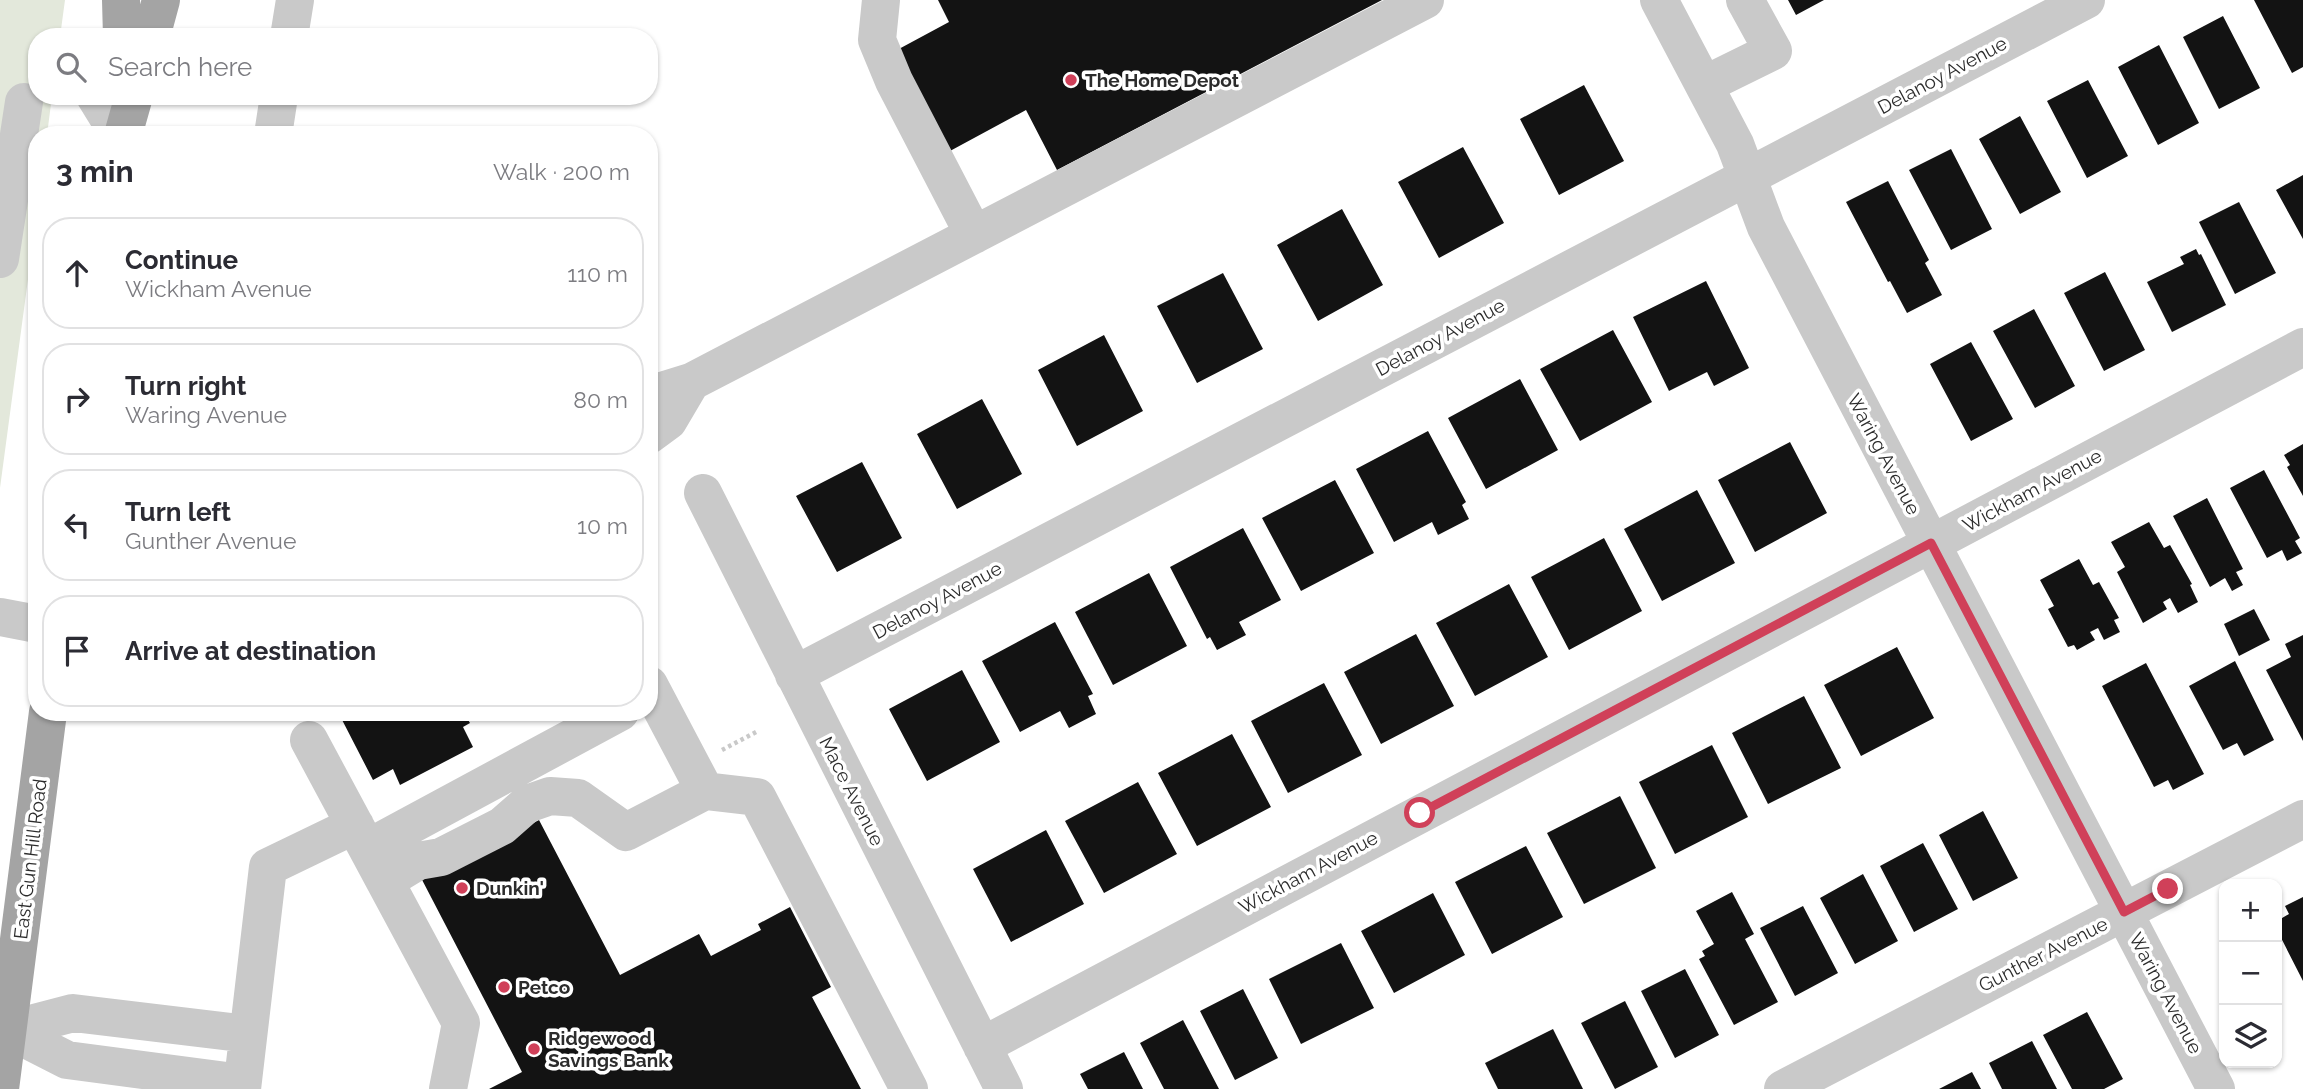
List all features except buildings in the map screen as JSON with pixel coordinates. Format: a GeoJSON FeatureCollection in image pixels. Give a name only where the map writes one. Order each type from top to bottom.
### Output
{"type":"FeatureCollection","features":[{"type":"Feature","properties":{"kind":"main road"},"geometry":{"type":"LineString","coordinates":[[121,0],[121,28]]}},
{"type":"Feature","properties":{"kind":"main road"},"geometry":{"type":"LineString","coordinates":[[153,28],[161,0]]}},
{"type":"Feature","properties":{"kind":"main road"},"geometry":{"type":"LineString","coordinates":[[121,126],[122,105]]}},
{"type":"Feature","properties":{"kind":"main road"},"geometry":{"type":"LineString","coordinates":[[124,126],[131,105]]}},
{"type":"Feature","properties":{"kind":"main road","name":"East Gun Hill Road"},"geometry":{"type":"LineString","coordinates":[[0,1089],[47,721]]}},
{"type":"Feature","properties":{"kind":"street"},"geometry":{"type":"LineString","coordinates":[[290,28],[295,0]]}},
{"type":"Feature","properties":{"kind":"street"},"geometry":{"type":"LineString","coordinates":[[881,0],[877,40],[894,81],[974,234]]}},
{"type":"Feature","properties":{"kind":"street"},"geometry":{"type":"LineString","coordinates":[[658,392],[691,382],[1424,0]]}},
{"type":"Feature","properties":{"kind":"street","name":"Waring Avenue"},"geometry":{"type":"LineString","coordinates":[[1659,0],[1735,144],[1766,227],[2216,1089]]}},
{"type":"Feature","properties":{"kind":"street"},"geometry":{"type":"LineString","coordinates":[[1704,85],[1773,51],[1745,0]]}},
{"type":"Feature","properties":{"kind":"street","name":"Delanoy Avenue"},"geometry":{"type":"LineString","coordinates":[[794,675],[2086,0]]}},
{"type":"Feature","properties":{"kind":"street"},"geometry":{"type":"LineString","coordinates":[[0,143],[28,105]]}},
{"type":"Feature","properties":{"kind":"street"},"geometry":{"type":"LineString","coordinates":[[0,259],[32,105]]}},
{"type":"Feature","properties":{"kind":"street"},"geometry":{"type":"LineString","coordinates":[[101,105],[115,126]]}},
{"type":"Feature","properties":{"kind":"street"},"geometry":{"type":"LineString","coordinates":[[274,126],[278,105]]}},
{"type":"Feature","properties":{"kind":"street","name":"Wickham Avenue"},"geometry":{"type":"LineString","coordinates":[[982,1046],[2303,347]]}},
{"type":"Feature","properties":{"kind":"street"},"geometry":{"type":"LineString","coordinates":[[658,428],[668,421],[691,382]]}},
{"type":"Feature","properties":{"kind":"street","name":"Mace Avenue"},"geometry":{"type":"LineString","coordinates":[[703,493],[1004,1089]]}},
{"type":"Feature","properties":{"kind":"street"},"geometry":{"type":"LineString","coordinates":[[0,617],[28,622]]}},
{"type":"Feature","properties":{"kind":"street"},"geometry":{"type":"LineString","coordinates":[[658,705],[705,791]]}},
{"type":"Feature","properties":{"kind":"street"},"geometry":{"type":"LineString","coordinates":[[8,1030],[67,1060],[242,1086],[268,867],[369,851],[604,721]]}},
{"type":"Feature","properties":{"kind":"street"},"geometry":{"type":"LineString","coordinates":[[309,740],[461,1023],[448,1089]]}},
{"type":"Feature","properties":{"kind":"street"},"geometry":{"type":"LineString","coordinates":[[369,851],[418,861],[441,857],[502,826],[527,804],[550,796],[578,798],[626,832],[705,791],[757,797],[909,1089]]}},
{"type":"Feature","properties":{"kind":"street","name":"Gunther Avenue"},"geometry":{"type":"LineString","coordinates":[[1783,1089],[2303,819]]}},
{"type":"Feature","properties":{"kind":"street"},"geometry":{"type":"LineString","coordinates":[[8,1030],[73,1013],[248,1034]]}},
{"type":"Feature","properties":{"kind":"shaded area"},"geometry":{"type":"Polygon","coordinates":[[[0,0],[65,0],[61,28],[28,28],[28,105],[51,105],[48,126],[28,126],[28,279],[0,488],[0,0]]]}},
{"type":"Feature","properties":{"kind":"place","name":"The Home Depot"},"geometry":{"type":"Point","coordinates":[1071,80]}},
{"type":"Feature","properties":{"kind":"place","name":"Dunkin'"},"geometry":{"type":"Point","coordinates":[462,888]}},
{"type":"Feature","properties":{"kind":"place","name":"Petco"},"geometry":{"type":"Point","coordinates":[504,987]}},
{"type":"Feature","properties":{"kind":"place","name":"Ridgewood Savings Bank"},"geometry":{"type":"Point","coordinates":[534,1049]}},
{"type":"Feature","properties":{"kind":"route"},"geometry":{"type":"LineString","coordinates":[[1420,813],[1931,543],[2124,912],[2168,889]]}}]}
